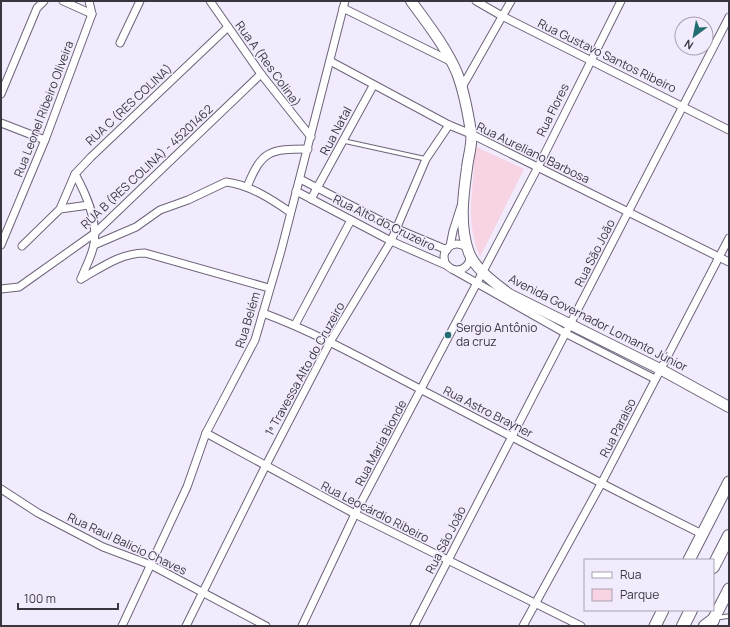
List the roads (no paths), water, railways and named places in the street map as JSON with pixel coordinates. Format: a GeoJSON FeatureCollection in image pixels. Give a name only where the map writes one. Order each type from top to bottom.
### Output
{"type":"FeatureCollection","features":[{"type":"Feature","properties":{"kind":"highway"},"geometry":{"type":"LineString","coordinates":[[714,565],[729,536]]}},
{"type":"Feature","properties":{"kind":"highway"},"geometry":{"type":"LineString","coordinates":[[683,626],[690,611]]}},
{"type":"Feature","properties":{"kind":"main road","name":"Avenida Governador Lomanto Júnior"},"geometry":{"type":"LineString","coordinates":[[411,1],[432,30],[456,72],[461,89],[472,134],[462,202],[466,240],[469,254],[483,272],[492,282],[509,294],[660,369],[729,407]]}},
{"type":"Feature","properties":{"kind":"main road"},"geometry":{"type":"LineString","coordinates":[[690,559],[728,486]]}},
{"type":"Feature","properties":{"kind":"main road"},"geometry":{"type":"LineString","coordinates":[[711,623],[729,589]]}},
{"type":"Feature","properties":{"kind":"main road"},"geometry":{"type":"LineString","coordinates":[[655,626],[662,611]]}},
{"type":"Feature","properties":{"kind":"street"},"geometry":{"type":"LineString","coordinates":[[1,94],[37,8],[44,1]]}},
{"type":"Feature","properties":{"kind":"street"},"geometry":{"type":"LineString","coordinates":[[64,1],[92,14]]}},
{"type":"Feature","properties":{"kind":"street"},"geometry":{"type":"LineString","coordinates":[[89,1],[92,14]]}},
{"type":"Feature","properties":{"kind":"street"},"geometry":{"type":"LineString","coordinates":[[120,43],[140,1]]}},
{"type":"Feature","properties":{"kind":"street","name":"Rua A (Res Colina)"},"geometry":{"type":"LineString","coordinates":[[210,1],[261,74],[311,137]]}},
{"type":"Feature","properties":{"kind":"street","name":"Rua Gustavo Santos Ribeiro"},"geometry":{"type":"LineString","coordinates":[[476,1],[502,16],[729,130]]}},
{"type":"Feature","properties":{"kind":"street"},"geometry":{"type":"LineString","coordinates":[[461,89],[511,1]]}},
{"type":"Feature","properties":{"kind":"street","name":"Rua Flores"},"geometry":{"type":"LineString","coordinates":[[483,272],[538,167],[590,60],[621,1]]}},
{"type":"Feature","properties":{"kind":"street"},"geometry":{"type":"LineString","coordinates":[[344,5],[450,62]]}},
{"type":"Feature","properties":{"kind":"street","name":"Rua Belém"},"geometry":{"type":"LineString","coordinates":[[122,626],[187,487],[206,433],[248,356],[255,340],[308,149],[344,5]]}},
{"type":"Feature","properties":{"kind":"street","name":"Rua Leonel Ribeiro Oliveira"},"geometry":{"type":"LineString","coordinates":[[1,245],[45,140],[92,14]]}},
{"type":"Feature","properties":{"kind":"street","name":"Rua São João"},"geometry":{"type":"LineString","coordinates":[[414,626],[729,17]]}},
{"type":"Feature","properties":{"kind":"street","name":"RUA C (RES COLINA)"},"geometry":{"type":"LineString","coordinates":[[60,209],[75,174],[228,27]]}},
{"type":"Feature","properties":{"kind":"street","name":"Rua Aureliano Barbosa"},"geometry":{"type":"LineString","coordinates":[[330,61],[373,86],[449,125],[472,134],[729,262]]}},
{"type":"Feature","properties":{"kind":"street","name":"RUA B (RES COLINA) - 45201462"},"geometry":{"type":"LineString","coordinates":[[1,289],[19,287],[95,233],[261,74]]}},
{"type":"Feature","properties":{"kind":"street","name":"Rua Natal"},"geometry":{"type":"LineString","coordinates":[[318,187],[373,86]]}},
{"type":"Feature","properties":{"kind":"street"},"geometry":{"type":"LineString","coordinates":[[1,124],[45,140]]}},
{"type":"Feature","properties":{"kind":"street","name":"1ª Travessa Alto do Cruzeiro"},"geometry":{"type":"LineString","coordinates":[[186,626],[265,467],[330,342],[391,241],[426,159],[449,125]]}},
{"type":"Feature","properties":{"kind":"street"},"geometry":{"type":"LineString","coordinates":[[247,187],[261,159],[281,149],[308,149]]}},
{"type":"Feature","properties":{"kind":"street"},"geometry":{"type":"LineString","coordinates":[[75,174],[89,205],[95,233],[94,245],[81,279],[119,258],[132,253],[145,253],[269,288]]}},
{"type":"Feature","properties":{"kind":"street","name":"Rua Alto do Cruzeiro"},"geometry":{"type":"LineString","coordinates":[[300,179],[397,229],[449,248]]}},
{"type":"Feature","properties":{"kind":"street"},"geometry":{"type":"LineString","coordinates":[[94,245],[136,227],[160,210],[188,200],[226,182],[247,187],[272,200],[290,212]]}},
{"type":"Feature","properties":{"kind":"street"},"geometry":{"type":"LineString","coordinates":[[312,199],[318,187]]}},
{"type":"Feature","properties":{"kind":"street","name":"Rua Alto do Cruzeiro"},"geometry":{"type":"LineString","coordinates":[[296,191],[391,241],[450,268],[565,333],[655,379]]}},
{"type":"Feature","properties":{"kind":"street"},"geometry":{"type":"LineString","coordinates":[[449,248],[462,246],[469,254],[466,267],[462,269],[450,268],[444,257],[449,248],[462,202]]}},
{"type":"Feature","properties":{"kind":"street"},"geometry":{"type":"LineString","coordinates":[[22,246],[60,209],[89,205]]}},
{"type":"Feature","properties":{"kind":"street"},"geometry":{"type":"LineString","coordinates":[[295,325],[351,220]]}},
{"type":"Feature","properties":{"kind":"street","name":"Rua Paraiso"},"geometry":{"type":"LineString","coordinates":[[523,626],[601,484],[729,238]]}},
{"type":"Feature","properties":{"kind":"street","name":"Rua Maria Bionde"},"geometry":{"type":"LineString","coordinates":[[302,626],[355,514],[483,272]]}},
{"type":"Feature","properties":{"kind":"street","name":"Rua Astro Brayner"},"geometry":{"type":"LineString","coordinates":[[262,313],[295,325],[330,342],[512,436],[601,484],[702,534]]}},
{"type":"Feature","properties":{"kind":"street","name":"Rua Leocárdio Ribeiro"},"geometry":{"type":"LineString","coordinates":[[206,433],[265,467],[355,514],[447,561],[581,626]]}},
{"type":"Feature","properties":{"kind":"street","name":"Rua Raul Balicio Chaves"},"geometry":{"type":"LineString","coordinates":[[1,489],[38,513],[103,547],[151,565],[203,594],[266,626]]}},
{"type":"Feature","properties":{"kind":"lane"},"geometry":{"type":"LineString","coordinates":[[344,141],[426,159]]}},
{"type":"Feature","properties":{"kind":"lane"},"geometry":{"type":"LineString","coordinates":[[711,623],[729,616]]}},
{"type":"Feature","properties":{"kind":"place","name":"Sergio Antônio da cruz"},"geometry":{"type":"Point","coordinates":[448,335]}}]}
